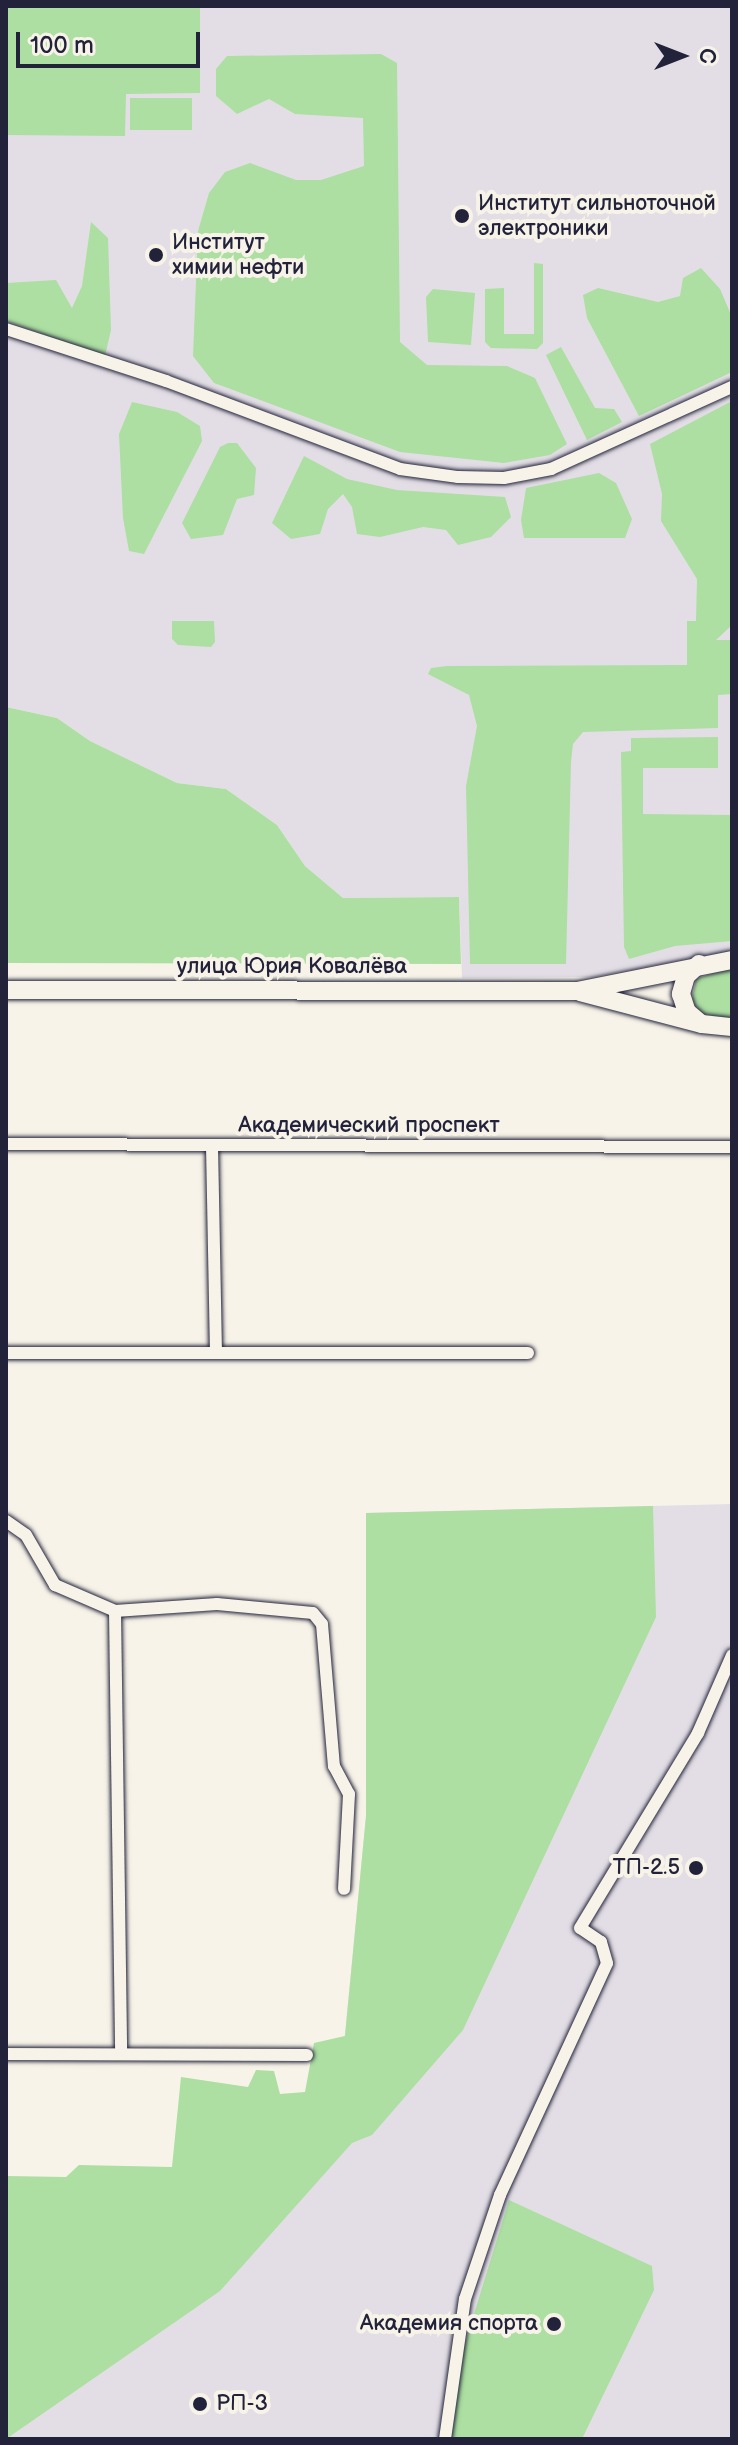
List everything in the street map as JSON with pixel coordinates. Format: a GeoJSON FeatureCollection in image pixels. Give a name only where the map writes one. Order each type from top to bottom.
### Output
{"type":"FeatureCollection","features":[{"type":"Feature","properties":{"kind":"main road","name":"улица Юрия Ковалёва"},"geometry":{"type":"LineString","coordinates":[[6,990],[577,991],[710,961],[732,960]]}},
{"type":"Feature","properties":{"kind":"main road"},"geometry":{"type":"LineString","coordinates":[[702,1024],[687,1012],[681,994],[686,976],[710,961]]}},
{"type":"Feature","properties":{"kind":"main road","name":"улица Юрия Ковалёва"},"geometry":{"type":"LineString","coordinates":[[577,991],[702,1024],[732,1027]]}},
{"type":"Feature","properties":{"kind":"street"},"geometry":{"type":"LineString","coordinates":[[6,329],[166,381],[400,469],[458,477],[504,478],[551,469],[732,387]]}},
{"type":"Feature","properties":{"kind":"street","name":"Академический проспект"},"geometry":{"type":"LineString","coordinates":[[6,1144],[732,1147]]}},
{"type":"Feature","properties":{"kind":"street"},"geometry":{"type":"LineString","coordinates":[[212,1145],[216,1353]]}},
{"type":"Feature","properties":{"kind":"street"},"geometry":{"type":"LineString","coordinates":[[6,1353],[528,1353]]}},
{"type":"Feature","properties":{"kind":"street"},"geometry":{"type":"LineString","coordinates":[[6,1521],[26,1535],[55,1585],[115,1611],[217,1604],[313,1613],[322,1624],[334,1766],[349,1794],[344,1889]]}},
{"type":"Feature","properties":{"kind":"street"},"geometry":{"type":"LineString","coordinates":[[115,1611],[121,2053]]}},
{"type":"Feature","properties":{"kind":"street"},"geometry":{"type":"LineString","coordinates":[[445,2439],[465,2299],[500,2195],[607,1963],[601,1942],[580,1928],[698,1733],[732,1655]]}},
{"type":"Feature","properties":{"kind":"street"},"geometry":{"type":"LineString","coordinates":[[6,2054],[307,2055]]}},
{"type":"Feature","properties":{"kind":"shaded area"},"geometry":{"type":"Polygon","coordinates":[[[6,6],[732,6],[732,951],[593,977],[462,978],[459,897],[343,898],[305,866],[277,825],[226,789],[177,783],[90,741],[57,718],[6,707],[6,6]]]}},
{"type":"Feature","properties":{"kind":"shaded area"},"geometry":{"type":"Polygon","coordinates":[[[732,1504],[732,2439],[6,2439],[337,2116],[366,1816],[366,1513],[732,1504]]]}},
{"type":"Feature","properties":{"kind":"green space"},"geometry":{"type":"Polygon","coordinates":[[[6,6],[200,6],[200,93],[126,94],[125,136],[6,135],[6,6]]]}},
{"type":"Feature","properties":{"kind":"green space"},"geometry":{"type":"Polygon","coordinates":[[[381,54],[397,63],[400,342],[427,365],[507,366],[535,378],[567,444],[550,455],[504,463],[400,452],[214,383],[193,356],[198,231],[209,193],[225,172],[250,163],[296,180],[321,180],[364,166],[363,118],[295,114],[269,99],[237,114],[216,96],[216,69],[227,56],[381,54]]]}},
{"type":"Feature","properties":{"kind":"green space"},"geometry":{"type":"Polygon","coordinates":[[[130,98],[192,98],[192,130],[130,130],[130,98]]]}},
{"type":"Feature","properties":{"kind":"green space"},"geometry":{"type":"Polygon","coordinates":[[[91,222],[108,238],[111,330],[105,356],[6,321],[6,283],[56,280],[72,308],[82,286],[91,222]]]}},
{"type":"Feature","properties":{"kind":"green space"},"geometry":{"type":"Polygon","coordinates":[[[534,263],[543,264],[543,343],[537,349],[491,348],[485,342],[485,289],[504,288],[504,334],[534,334],[534,263]]]}},
{"type":"Feature","properties":{"kind":"green space"},"geometry":{"type":"Polygon","coordinates":[[[701,268],[720,289],[732,317],[732,372],[639,416],[587,318],[583,295],[598,288],[658,302],[680,296],[683,278],[701,268]]]}},
{"type":"Feature","properties":{"kind":"green space"},"geometry":{"type":"Polygon","coordinates":[[[433,289],[475,293],[471,345],[428,342],[426,297],[433,289]]]}},
{"type":"Feature","properties":{"kind":"green space"},"geometry":{"type":"Polygon","coordinates":[[[561,347],[595,408],[614,409],[622,422],[587,440],[546,355],[561,347]]]}},
{"type":"Feature","properties":{"kind":"green space"},"geometry":{"type":"Polygon","coordinates":[[[732,401],[732,625],[716,640],[732,640],[732,694],[718,695],[718,728],[583,732],[573,744],[571,762],[566,964],[470,964],[466,786],[477,726],[469,695],[428,674],[431,668],[447,666],[687,665],[687,621],[696,621],[697,579],[661,521],[662,494],[650,444],[732,401]]]}},
{"type":"Feature","properties":{"kind":"green space"},"geometry":{"type":"Polygon","coordinates":[[[132,402],[177,412],[200,426],[202,441],[144,554],[129,551],[123,518],[119,434],[132,402]]]}},
{"type":"Feature","properties":{"kind":"green space"},"geometry":{"type":"Polygon","coordinates":[[[237,443],[256,468],[254,495],[237,499],[223,535],[191,539],[182,523],[220,447],[237,443]]]}},
{"type":"Feature","properties":{"kind":"green space"},"geometry":{"type":"Polygon","coordinates":[[[304,456],[347,479],[397,490],[505,497],[511,517],[491,537],[458,545],[446,530],[423,527],[380,537],[357,534],[352,507],[343,494],[328,509],[320,534],[291,539],[272,523],[304,456]]]}},
{"type":"Feature","properties":{"kind":"green space"},"geometry":{"type":"Polygon","coordinates":[[[599,473],[616,483],[632,519],[625,538],[524,538],[521,520],[526,488],[599,473]]]}},
{"type":"Feature","properties":{"kind":"green space"},"geometry":{"type":"Polygon","coordinates":[[[172,621],[214,621],[215,642],[211,647],[178,645],[172,639],[172,621]]]}},
{"type":"Feature","properties":{"kind":"green space"},"geometry":{"type":"Polygon","coordinates":[[[6,707],[57,718],[90,741],[177,783],[226,789],[277,825],[305,866],[343,898],[459,897],[461,964],[6,963],[6,707]]]}},
{"type":"Feature","properties":{"kind":"green space"},"geometry":{"type":"Polygon","coordinates":[[[718,737],[718,768],[643,768],[643,814],[732,815],[732,941],[675,946],[629,959],[624,947],[621,752],[631,751],[631,738],[718,737]]]}},
{"type":"Feature","properties":{"kind":"green space"},"geometry":{"type":"Polygon","coordinates":[[[732,967],[732,1020],[700,1013],[692,1000],[696,979],[732,967]]]}},
{"type":"Feature","properties":{"kind":"green space"},"geometry":{"type":"Polygon","coordinates":[[[653,1506],[656,1617],[463,2030],[372,2135],[352,2143],[220,2291],[6,2439],[6,2176],[66,2177],[79,2165],[172,2167],[181,2077],[248,2087],[256,2070],[274,2071],[280,2094],[305,2092],[314,2043],[345,2036],[366,1816],[366,1513],[653,1506]]]}},
{"type":"Feature","properties":{"kind":"green space","name":"Академия спорта"},"geometry":{"type":"Polygon","coordinates":[[[509,2200],[652,2266],[654,2290],[582,2439],[449,2439],[455,2376],[509,2200]]]}},
{"type":"Feature","properties":{"kind":"place","name":"Институт сильноточной электроники"},"geometry":{"type":"Point","coordinates":[462,216]}},
{"type":"Feature","properties":{"kind":"place","name":"Институт химии нефти"},"geometry":{"type":"Point","coordinates":[156,255]}},
{"type":"Feature","properties":{"kind":"place","name":"ТП-2.5"},"geometry":{"type":"Point","coordinates":[696,1868]}},
{"type":"Feature","properties":{"kind":"place","name":"Академия спорта"},"geometry":{"type":"Point","coordinates":[554,2324]}},
{"type":"Feature","properties":{"kind":"place","name":"РП-3"},"geometry":{"type":"Point","coordinates":[200,2404]}}]}
